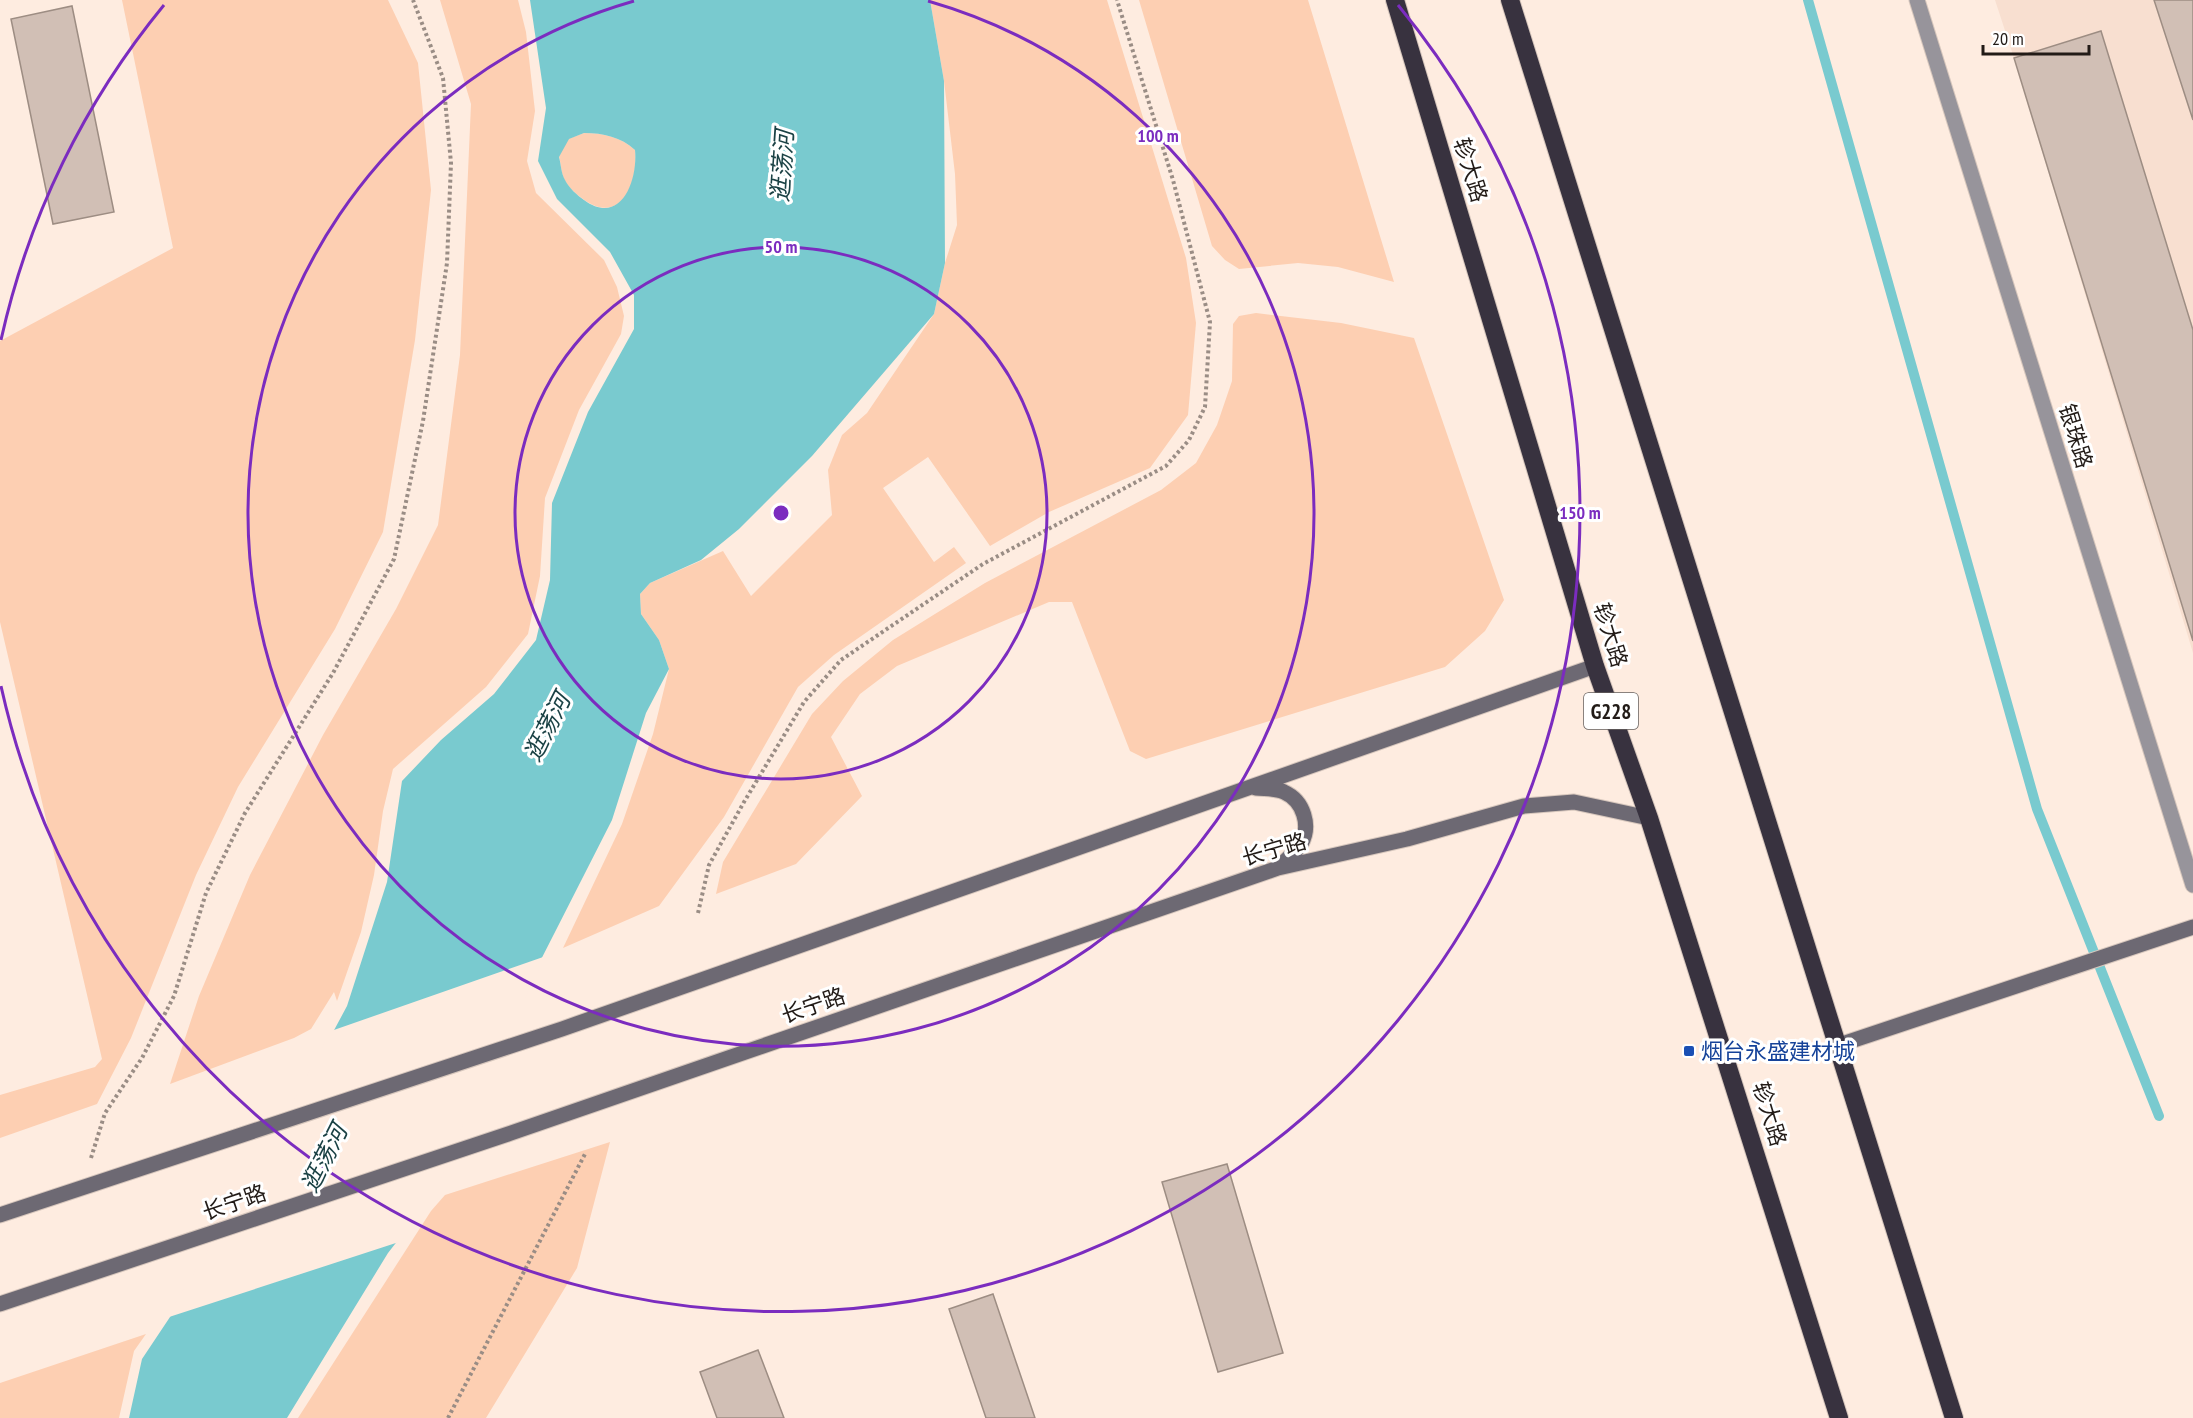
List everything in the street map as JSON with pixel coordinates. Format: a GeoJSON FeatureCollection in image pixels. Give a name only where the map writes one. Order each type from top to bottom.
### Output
{"type":"FeatureCollection","features":[{"type":"Feature","properties":{"kind":"highway","name":"轸大路"},"geometry":{"type":"LineString","coordinates":[[1395,0],[1595,666],[1649,819],[1839,1418]]}},
{"type":"Feature","properties":{"kind":"highway"},"geometry":{"type":"LineString","coordinates":[[1510,0],[1954,1418]]}},
{"type":"Feature","properties":{"kind":"street","name":"银珠路"},"geometry":{"type":"LineString","coordinates":[[1917,0],[2193,885]]}},
{"type":"Feature","properties":{"kind":"street"},"geometry":{"type":"LineString","coordinates":[[0,1215],[562,1029],[1595,666]]}},
{"type":"Feature","properties":{"kind":"street"},"geometry":{"type":"LineString","coordinates":[[1248,788],[1285,792],[1296,800],[1304,815],[1307,829],[1300,845],[1278,868]]}},
{"type":"Feature","properties":{"kind":"street","name":"长宁路"},"geometry":{"type":"LineString","coordinates":[[0,1304],[511,1133],[1278,868],[1407,839],[1524,806],[1574,802],[1649,819]]}},
{"type":"Feature","properties":{"kind":"street"},"geometry":{"type":"LineString","coordinates":[[1836,1046],[2193,927]]}},
{"type":"Feature","properties":{"kind":"path"},"geometry":{"type":"LineString","coordinates":[[82,1189],[105,1113],[142,1058],[174,996],[206,893],[245,813],[333,673],[394,559],[423,421],[447,263],[451,163],[443,78],[413,0]]}},
{"type":"Feature","properties":{"kind":"path"},"geometry":{"type":"LineString","coordinates":[[698,912],[709,865],[744,802],[804,702],[841,660],[983,564],[1166,466],[1189,440],[1205,407],[1210,322],[1173,180],[1117,0]]}},
{"type":"Feature","properties":{"kind":"path"},"geometry":{"type":"LineString","coordinates":[[448,1418],[585,1155]]}},
{"type":"Feature","properties":{"kind":"shaded area"},"geometry":{"type":"Polygon","coordinates":[[[122,0],[388,0],[418,63],[431,190],[415,340],[383,532],[335,629],[238,787],[196,875],[131,1038],[97,1104],[0,1138],[0,1095],[95,1067],[102,1059],[0,622],[0,341],[173,248],[122,0]]]}},
{"type":"Feature","properties":{"kind":"shaded area"},"geometry":{"type":"Polygon","coordinates":[[[440,0],[518,0],[526,32],[535,111],[527,161],[536,193],[604,260],[617,287],[624,316],[621,334],[579,410],[545,498],[540,576],[528,634],[486,687],[393,769],[361,932],[337,1001],[334,992],[311,1029],[294,1038],[170,1084],[199,996],[250,875],[323,735],[396,609],[438,525],[460,355],[471,104],[440,0]]]}},
{"type":"Feature","properties":{"kind":"shaded area"},"geometry":{"type":"Polygon","coordinates":[[[930,0],[1107,0],[1186,258],[1196,323],[1188,415],[1150,468],[1049,512],[990,546],[928,457],[883,488],[934,562],[954,547],[966,563],[834,655],[798,687],[724,817],[659,906],[563,948],[622,824],[653,734],[669,669],[659,640],[641,614],[640,594],[650,583],[723,551],[751,596],[832,515],[828,470],[842,435],[867,413],[934,314],[945,263],[957,225],[955,174],[944,81],[930,0]]]}},
{"type":"Feature","properties":{"kind":"shaded area"},"geometry":{"type":"Polygon","coordinates":[[[1139,0],[1308,0],[1394,282],[1338,267],[1298,263],[1239,269],[1225,260],[1212,246],[1139,0]]]}},
{"type":"Feature","properties":{"kind":"shaded area"},"geometry":{"type":"Polygon","coordinates":[[[1995,0],[2193,0],[2193,653],[2014,58],[1995,0]]]}},
{"type":"Feature","properties":{"kind":"shaded area"},"geometry":{"type":"Polygon","coordinates":[[[584,133],[611,137],[635,150],[634,175],[630,187],[625,197],[608,208],[596,206],[583,199],[570,188],[562,174],[559,156],[568,139],[584,133]]]}},
{"type":"Feature","properties":{"kind":"shaded area"},"geometry":{"type":"Polygon","coordinates":[[[1256,313],[1341,323],[1414,338],[1504,600],[1485,631],[1445,667],[1146,759],[1130,751],[1072,602],[1049,602],[897,666],[860,694],[831,737],[862,796],[796,864],[716,894],[723,862],[812,714],[843,681],[893,640],[985,583],[1161,490],[1196,463],[1217,425],[1232,381],[1233,324],[1239,316],[1256,313]]]}},
{"type":"Feature","properties":{"kind":"shaded area"},"geometry":{"type":"Polygon","coordinates":[[[610,1142],[577,1268],[486,1418],[298,1418],[431,1211],[445,1195],[610,1142]]]}},
{"type":"Feature","properties":{"kind":"shaded area"},"geometry":{"type":"Polygon","coordinates":[[[146,1334],[134,1351],[119,1418],[0,1418],[0,1383],[146,1334]]]}},
{"type":"Feature","properties":{"kind":"water","name":"逛荡河"},"geometry":{"type":"Polygon","coordinates":[[[530,0],[930,0],[944,81],[945,263],[934,314],[812,456],[739,529],[701,560],[650,583],[640,594],[641,614],[659,640],[669,669],[646,713],[612,820],[468,1103],[430,1199],[388,1253],[287,1418],[129,1418],[142,1359],[190,1287],[251,1185],[347,1006],[387,882],[402,781],[441,740],[494,694],[536,640],[550,580],[552,503],[588,412],[634,329],[634,295],[610,252],[557,199],[538,161],[546,108],[530,0]],[[584,133],[569,139],[559,157],[562,171],[569,186],[581,198],[597,207],[608,208],[617,204],[630,186],[634,174],[635,150],[618,139],[584,133]]]}},
{"type":"Feature","properties":{"kind":"pier"},"geometry":{"type":"Polygon","coordinates":[[[546,956],[471,1104],[433,1200],[402,1241],[166,1318],[249,1184],[331,1031],[546,956]]]}},
{"type":"Feature","properties":{"kind":"building"},"geometry":{"type":"Polygon","coordinates":[[[2154,0],[2193,0],[2193,120],[2154,0]]]}},
{"type":"Feature","properties":{"kind":"building"},"geometry":{"type":"Polygon","coordinates":[[[72,6],[114,212],[53,224],[11,19],[72,6]]]}},
{"type":"Feature","properties":{"kind":"building"},"geometry":{"type":"Polygon","coordinates":[[[2101,31],[2193,330],[2193,641],[2014,58],[2101,31]]]}},
{"type":"Feature","properties":{"kind":"building"},"geometry":{"type":"Polygon","coordinates":[[[1227,1164],[1283,1353],[1218,1372],[1162,1182],[1227,1164]]]}},
{"type":"Feature","properties":{"kind":"building"},"geometry":{"type":"Polygon","coordinates":[[[993,1294],[1035,1418],[986,1418],[949,1309],[993,1294]]]}},
{"type":"Feature","properties":{"kind":"building"},"geometry":{"type":"Polygon","coordinates":[[[758,1350],[784,1418],[717,1418],[700,1372],[758,1350]]]}},
{"type":"Feature","properties":{"kind":"waterway"},"geometry":{"type":"LineString","coordinates":[[1808,0],[2037,809],[2159,1116]]}},
{"type":"Feature","properties":{"kind":"place","name":"烟台永盛建材城"},"geometry":{"type":"Point","coordinates":[1689,1051]}}]}
